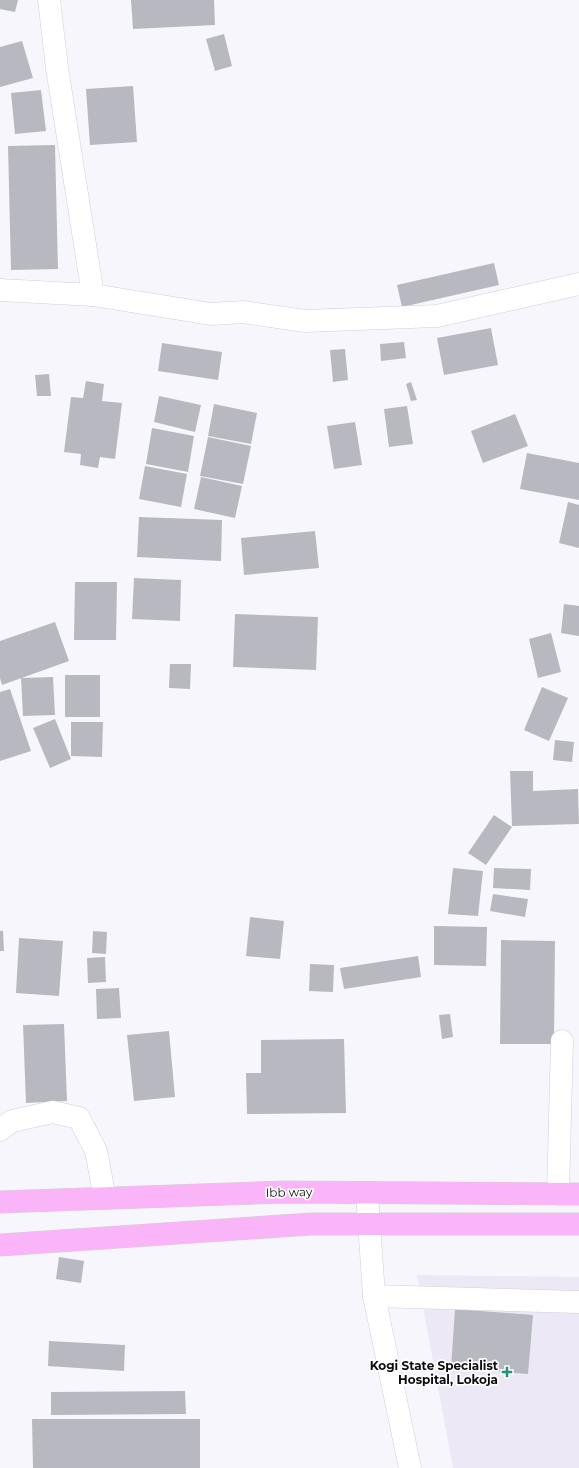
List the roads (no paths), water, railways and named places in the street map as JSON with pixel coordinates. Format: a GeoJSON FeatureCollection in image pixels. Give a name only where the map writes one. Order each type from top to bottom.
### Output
{"type":"FeatureCollection","features":[{"type":"Feature","properties":{"kind":"highway","name":"Ibb way"},"geometry":{"type":"LineString","coordinates":[[0,1202],[285,1192],[569,1194]]}},
{"type":"Feature","properties":{"kind":"highway"},"geometry":{"type":"LineString","coordinates":[[0,1245],[272,1225],[579,1224]]}},
{"type":"Feature","properties":{"kind":"street"},"geometry":{"type":"LineString","coordinates":[[48,0],[57,68],[93,295]]}},
{"type":"Feature","properties":{"kind":"street"},"geometry":{"type":"LineString","coordinates":[[0,290],[93,295],[211,314],[243,312],[305,321],[437,316],[579,284]]}},
{"type":"Feature","properties":{"kind":"street"},"geometry":{"type":"LineString","coordinates":[[562,1041],[569,1194]]}},
{"type":"Feature","properties":{"kind":"street"},"geometry":{"type":"LineString","coordinates":[[0,1130],[12,1121],[53,1112],[78,1118],[96,1151],[105,1198]]}},
{"type":"Feature","properties":{"kind":"street"},"geometry":{"type":"LineString","coordinates":[[367,1192],[374,1296],[410,1468]]}},
{"type":"Feature","properties":{"kind":"street"},"geometry":{"type":"LineString","coordinates":[[374,1296],[579,1302]]}},
{"type":"Feature","properties":{"kind":"place","name":"Kogi State Specialist Hospital, Lokoja"},"geometry":{"type":"Point","coordinates":[507,1372]}}]}
